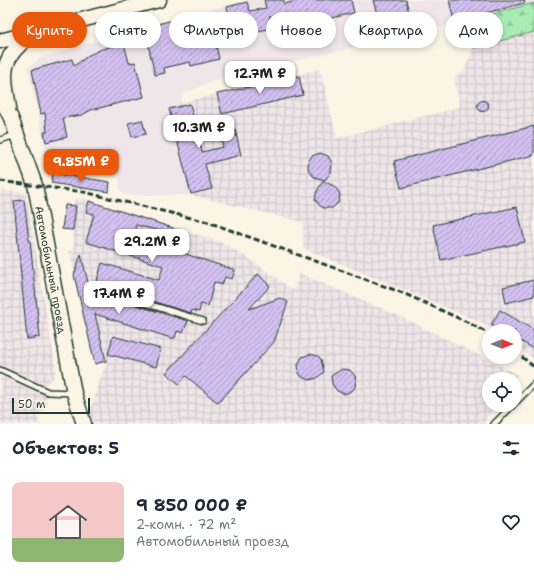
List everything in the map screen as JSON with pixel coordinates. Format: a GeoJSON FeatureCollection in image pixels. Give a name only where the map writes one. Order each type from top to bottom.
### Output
{"type":"FeatureCollection","features":[{"type":"Feature","properties":{"kind":"main road"},"geometry":{"type":"LineString","coordinates":[[87,18],[159,0]]}},
{"type":"Feature","properties":{"kind":"main road"},"geometry":{"type":"LineString","coordinates":[[0,41],[12,38]]}},
{"type":"Feature","properties":{"kind":"main road"},"geometry":{"type":"LineString","coordinates":[[11,118],[5,85],[4,64],[13,48]]}},
{"type":"Feature","properties":{"kind":"main road","name":"Автомобильный проезд"},"geometry":{"type":"LineString","coordinates":[[0,96],[11,118],[35,188],[74,393],[84,424]]}},
{"type":"Feature","properties":{"kind":"lane"},"geometry":{"type":"LineString","coordinates":[[0,140],[17,134]]}},
{"type":"Feature","properties":{"kind":"lane"},"geometry":{"type":"LineString","coordinates":[[95,288],[203,321]]}},
{"type":"Feature","properties":{"kind":"lane"},"geometry":{"type":"LineString","coordinates":[[0,370],[48,392],[74,393]]}},
{"type":"Feature","properties":{"kind":"lane"},"geometry":{"type":"LineString","coordinates":[[522,396],[534,384]]}},
{"type":"Feature","properties":{"kind":"lane"},"geometry":{"type":"LineString","coordinates":[[494,424],[506,412]]}},
{"type":"Feature","properties":{"kind":"shaded area"},"geometry":{"type":"Polygon","coordinates":[[[247,0],[534,0],[534,3],[500,12],[445,12],[445,26],[437,28],[437,12],[344,12],[344,48],[351,48],[224,77],[184,93],[180,103],[169,109],[191,195],[128,195],[120,191],[119,177],[115,171],[107,168],[48,161],[28,68],[40,58],[73,48],[87,48],[87,44],[95,41],[95,48],[161,48],[161,22],[169,20],[169,48],[258,48],[258,12],[201,12],[247,0]]]}},
{"type":"Feature","properties":{"kind":"shaded area"},"geometry":{"type":"Polygon","coordinates":[[[534,32],[534,359],[522,351],[522,324],[483,324],[303,248],[303,222],[191,195],[169,109],[180,103],[320,69],[337,138],[460,107],[454,78],[465,70],[473,48],[503,48],[503,40],[534,32]]]}},
{"type":"Feature","properties":{"kind":"shaded area"},"geometry":{"type":"Polygon","coordinates":[[[0,190],[26,193],[56,370],[54,377],[45,385],[0,365],[0,190]]]}},
{"type":"Feature","properties":{"kind":"shaded area"},"geometry":{"type":"Polygon","coordinates":[[[82,198],[220,242],[247,257],[293,290],[300,274],[406,319],[482,357],[482,364],[497,364],[513,372],[482,372],[482,412],[491,412],[483,424],[95,424],[89,413],[106,362],[95,364],[69,250],[74,252],[73,230],[62,229],[65,205],[72,205],[76,199],[82,198]]]}},
{"type":"Feature","properties":{"kind":"shaded area"},"geometry":{"type":"Polygon","coordinates":[[[0,376],[47,397],[47,407],[37,416],[40,424],[0,424],[0,376]]]}},
{"type":"Feature","properties":{"kind":"green space"},"geometry":{"type":"Polygon","coordinates":[[[534,3],[534,32],[503,40],[503,12],[500,12],[534,3]]]}},
{"type":"Feature","properties":{"kind":"building"},"geometry":{"type":"Polygon","coordinates":[[[264,0],[284,0],[284,4],[300,0],[351,0],[354,12],[344,12],[344,15],[336,17],[336,12],[266,12],[266,29],[258,31],[258,12],[228,12],[227,7],[247,2],[250,11],[266,8],[264,0]]]}},
{"type":"Feature","properties":{"kind":"building"},"geometry":{"type":"Polygon","coordinates":[[[373,0],[406,0],[409,12],[376,12],[373,0]]]}},
{"type":"Feature","properties":{"kind":"building"},"geometry":{"type":"Polygon","coordinates":[[[449,0],[524,0],[525,3],[490,12],[452,12],[449,0]]]}},
{"type":"Feature","properties":{"kind":"building"},"geometry":{"type":"Polygon","coordinates":[[[169,21],[169,48],[217,48],[219,59],[191,66],[190,62],[164,68],[165,73],[155,75],[149,48],[161,48],[161,23],[169,21]]]}},
{"type":"Feature","properties":{"kind":"building"},"geometry":{"type":"Polygon","coordinates":[[[125,48],[129,63],[135,62],[144,97],[91,110],[82,115],[63,118],[67,137],[46,142],[44,132],[47,132],[45,113],[41,114],[32,70],[72,59],[74,66],[89,55],[102,49],[125,48]]]}},
{"type":"Feature","properties":{"kind":"building"},"geometry":{"type":"Polygon","coordinates":[[[299,76],[303,95],[222,114],[217,94],[299,76]]]}},
{"type":"Feature","properties":{"kind":"building"},"geometry":{"type":"Polygon","coordinates":[[[481,101],[485,101],[487,102],[487,110],[481,111],[478,108],[478,104],[481,101]]]}},
{"type":"Feature","properties":{"kind":"building"},"geometry":{"type":"Polygon","coordinates":[[[190,104],[202,152],[223,147],[220,133],[235,129],[241,155],[205,164],[212,189],[191,194],[169,109],[190,104]]]}},
{"type":"Feature","properties":{"kind":"building"},"geometry":{"type":"Polygon","coordinates":[[[142,120],[146,134],[132,137],[128,123],[142,120]]]}},
{"type":"Feature","properties":{"kind":"building"},"geometry":{"type":"Polygon","coordinates":[[[534,126],[534,155],[401,188],[394,161],[534,126]]]}},
{"type":"Feature","properties":{"kind":"building"},"geometry":{"type":"Polygon","coordinates":[[[320,153],[328,156],[332,163],[331,172],[325,180],[314,177],[309,171],[308,167],[309,160],[312,156],[320,153]]]}},
{"type":"Feature","properties":{"kind":"building"},"geometry":{"type":"Polygon","coordinates":[[[53,173],[110,182],[109,192],[51,183],[53,173]]]}},
{"type":"Feature","properties":{"kind":"building"},"geometry":{"type":"Polygon","coordinates":[[[323,181],[334,186],[339,192],[340,196],[338,203],[332,208],[324,208],[320,206],[315,199],[317,191],[323,181]]]}},
{"type":"Feature","properties":{"kind":"building"},"geometry":{"type":"Polygon","coordinates":[[[24,200],[30,240],[40,337],[27,339],[14,201],[24,200]]]}},
{"type":"Feature","properties":{"kind":"building"},"geometry":{"type":"Polygon","coordinates":[[[89,201],[173,228],[172,234],[136,225],[133,237],[235,270],[232,279],[225,277],[222,285],[214,282],[208,306],[201,304],[199,312],[192,310],[191,313],[96,284],[102,263],[159,280],[163,266],[86,242],[94,214],[86,212],[89,201]]]}},
{"type":"Feature","properties":{"kind":"building"},"geometry":{"type":"Polygon","coordinates":[[[65,205],[76,206],[73,230],[62,229],[65,205]]]}},
{"type":"Feature","properties":{"kind":"building"},"geometry":{"type":"Polygon","coordinates":[[[517,207],[525,242],[441,260],[433,225],[517,207]]]}},
{"type":"Feature","properties":{"kind":"building"},"geometry":{"type":"Polygon","coordinates":[[[81,254],[92,299],[94,292],[188,321],[183,333],[177,331],[175,338],[171,338],[95,314],[106,361],[95,364],[74,275],[81,254]]]}},
{"type":"Feature","properties":{"kind":"building"},"geometry":{"type":"Polygon","coordinates":[[[258,274],[270,286],[249,309],[280,298],[288,302],[274,342],[218,403],[186,376],[179,384],[166,373],[258,274]]]}},
{"type":"Feature","properties":{"kind":"building"},"geometry":{"type":"Polygon","coordinates":[[[534,280],[534,296],[506,303],[503,287],[534,280]]]}},
{"type":"Feature","properties":{"kind":"building"},"geometry":{"type":"Polygon","coordinates":[[[500,310],[534,330],[534,349],[522,342],[522,324],[492,324],[500,310]]]}},
{"type":"Feature","properties":{"kind":"building"},"geometry":{"type":"Polygon","coordinates":[[[113,336],[161,349],[156,367],[108,354],[113,336]]]}},
{"type":"Feature","properties":{"kind":"building"},"geometry":{"type":"Polygon","coordinates":[[[310,354],[318,356],[321,359],[324,372],[317,378],[309,380],[302,377],[299,373],[298,365],[302,357],[310,354]]]}},
{"type":"Feature","properties":{"kind":"building"},"geometry":{"type":"Polygon","coordinates":[[[342,369],[350,370],[355,376],[356,380],[353,390],[345,394],[337,391],[332,384],[331,376],[342,369]]]}},
{"type":"Feature","properties":{"kind":"railway"},"geometry":{"type":"LineString","coordinates":[[0,181],[84,192],[208,222],[403,293],[482,330]]}},
{"type":"Feature","properties":{"kind":"railway"},"geometry":{"type":"LineString","coordinates":[[522,357],[534,367]]}}]}
